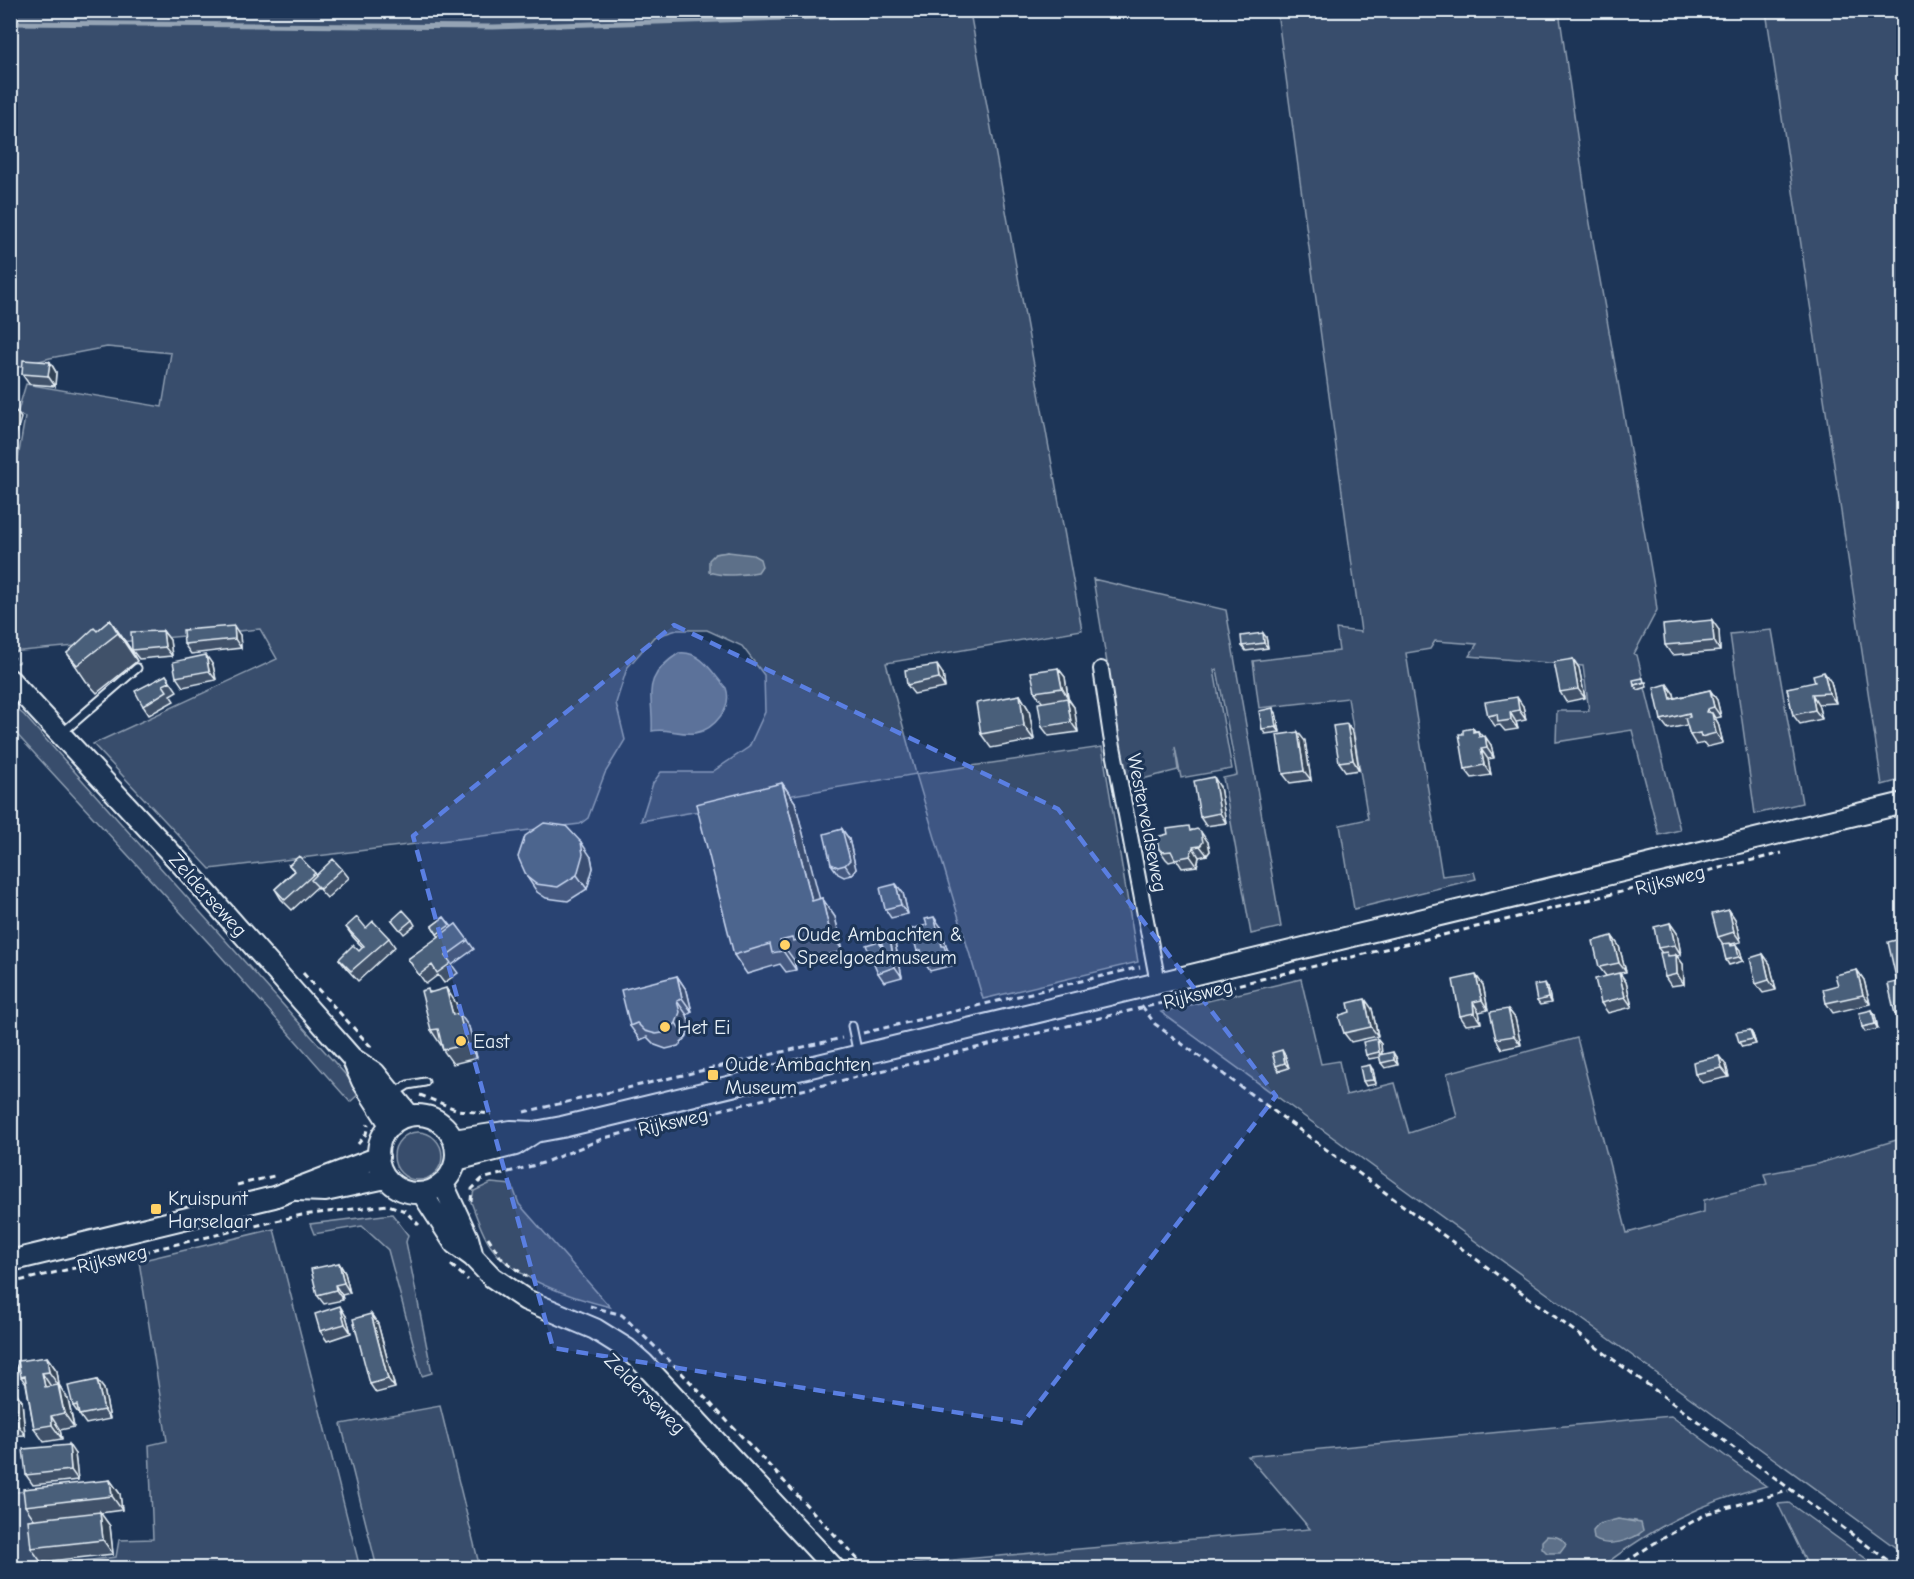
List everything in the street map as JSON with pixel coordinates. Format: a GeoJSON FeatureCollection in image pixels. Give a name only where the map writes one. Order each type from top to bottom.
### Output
{"type":"FeatureCollection","features":[{"type":"Feature","properties":{"kind":"main road","name":"Zelderseweg"},"geometry":{"type":"LineString","coordinates":[[10,680],[25,692],[60,734],[183,866],[352,1058],[375,1073],[410,1116]]}},
{"type":"Feature","properties":{"kind":"main road","name":"Zelderseweg"},"geometry":{"type":"LineString","coordinates":[[10,696],[60,734]]}},
{"type":"Feature","properties":{"kind":"main road","name":"Rijksweg"},"geometry":{"type":"LineString","coordinates":[[454,1140],[511,1131],[535,1132],[858,1057],[1904,803]]}},
{"type":"Feature","properties":{"kind":"main road","name":"Zelderseweg"},"geometry":{"type":"LineString","coordinates":[[352,1058],[362,1082],[391,1126]]}},
{"type":"Feature","properties":{"kind":"main road"},"geometry":{"type":"LineString","coordinates":[[410,1116],[431,1118],[441,1123],[454,1140],[456,1160],[449,1177],[442,1184],[422,1193],[402,1190],[386,1178],[378,1157],[381,1140],[391,1126],[410,1116]]}},
{"type":"Feature","properties":{"kind":"main road","name":"Rijksweg"},"geometry":{"type":"LineString","coordinates":[[456,1160],[515,1145],[535,1132]]}},
{"type":"Feature","properties":{"kind":"main road","name":"Rijksweg"},"geometry":{"type":"LineString","coordinates":[[10,1261],[297,1190],[321,1177],[378,1157]]}},
{"type":"Feature","properties":{"kind":"main road","name":"Rijksweg"},"geometry":{"type":"LineString","coordinates":[[297,1190],[325,1191],[386,1178]]}},
{"type":"Feature","properties":{"kind":"main road","name":"Zelderseweg"},"geometry":{"type":"LineString","coordinates":[[442,1184],[468,1238],[473,1257]]}},
{"type":"Feature","properties":{"kind":"main road","name":"Zelderseweg"},"geometry":{"type":"LineString","coordinates":[[422,1193],[455,1244],[473,1257],[492,1277],[519,1296],[595,1329],[627,1349],[834,1569]]}},
{"type":"Feature","properties":{"kind":"street","name":"Westerveldseweg"},"geometry":{"type":"LineString","coordinates":[[1101,669],[1110,736],[1158,984]]}},
{"type":"Feature","properties":{"kind":"lane"},"geometry":{"type":"LineString","coordinates":[[60,734],[137,668]]}},
{"type":"Feature","properties":{"kind":"lane"},"geometry":{"type":"LineString","coordinates":[[852,1026],[858,1057]]}},
{"type":"Feature","properties":{"kind":"lane"},"geometry":{"type":"LineString","coordinates":[[393,1094],[408,1085],[425,1082]]}},
{"type":"Feature","properties":{"kind":"path","name":"Rijksweg"},"geometry":{"type":"LineString","coordinates":[[495,1174],[543,1163],[604,1138],[1789,851]]}},
{"type":"Feature","properties":{"kind":"path"},"geometry":{"type":"LineString","coordinates":[[1125,970],[1131,990],[1155,1024],[1788,1491],[1898,1569]]}},
{"type":"Feature","properties":{"kind":"path"},"geometry":{"type":"LineString","coordinates":[[235,1186],[278,1175]]}},
{"type":"Feature","properties":{"kind":"path","name":"Rijksweg"},"geometry":{"type":"LineString","coordinates":[[10,1283],[281,1219],[355,1209]]}},
{"type":"Feature","properties":{"kind":"path"},"geometry":{"type":"LineString","coordinates":[[447,1260],[472,1284]]}},
{"type":"Feature","properties":{"kind":"path"},"geometry":{"type":"LineString","coordinates":[[1617,1569],[1653,1544],[1708,1513],[1788,1491]]}},
{"type":"Feature","properties":{"kind":"highlighted area"},"geometry":{"type":"Polygon","coordinates":[[[674,625],[1058,809],[1276,1096],[1023,1423],[553,1348],[413,836],[674,625]]]}},
{"type":"Feature","properties":{"kind":"shaded area"},"geometry":{"type":"Polygon","coordinates":[[[11,11],[1008,11],[970,12],[1082,630],[886,663],[916,774],[641,821],[653,783],[661,772],[712,772],[749,747],[765,712],[764,675],[742,646],[707,630],[677,630],[654,637],[627,668],[616,703],[625,740],[605,773],[588,818],[580,824],[210,869],[93,744],[277,659],[260,629],[11,652],[11,476],[15,476],[25,417],[17,414],[26,384],[162,407],[171,353],[107,347],[50,358],[11,369],[11,11]],[[728,552],[715,554],[733,574],[749,574],[728,552]]]}},
{"type":"Feature","properties":{"kind":"shaded area"},"geometry":{"type":"Polygon","coordinates":[[[1277,11],[1559,11],[1588,212],[1657,610],[1634,654],[1637,655],[1680,830],[1659,835],[1632,730],[1556,742],[1557,711],[1589,711],[1583,666],[1469,656],[1477,644],[1435,641],[1430,649],[1406,653],[1442,876],[1474,872],[1476,879],[1354,909],[1340,825],[1368,819],[1348,698],[1259,708],[1253,661],[1339,651],[1336,629],[1361,632],[1277,11]]]}},
{"type":"Feature","properties":{"kind":"shaded area"},"geometry":{"type":"Polygon","coordinates":[[[1766,11],[1903,11],[1904,779],[1882,785],[1766,11]]]}},
{"type":"Feature","properties":{"kind":"shaded area"},"geometry":{"type":"Polygon","coordinates":[[[728,552],[753,555],[760,559],[762,566],[758,572],[746,574],[727,575],[709,572],[709,560],[715,554],[728,552]]]}},
{"type":"Feature","properties":{"kind":"shaded area"},"geometry":{"type":"Polygon","coordinates":[[[1093,579],[1226,610],[1281,927],[1251,934],[1223,778],[1237,775],[1217,669],[1214,670],[1232,769],[1181,778],[1175,747],[1178,770],[1127,783],[1093,579]]]}},
{"type":"Feature","properties":{"kind":"shaded area"},"geometry":{"type":"Polygon","coordinates":[[[1772,630],[1802,803],[1755,814],[1730,634],[1772,630]]]}},
{"type":"Feature","properties":{"kind":"shaded area"},"geometry":{"type":"Polygon","coordinates":[[[679,653],[694,655],[706,664],[726,688],[727,703],[715,722],[702,731],[689,733],[652,731],[651,688],[653,680],[666,662],[679,653]]]}},
{"type":"Feature","properties":{"kind":"shaded area"},"geometry":{"type":"Polygon","coordinates":[[[10,704],[24,715],[361,1092],[350,1102],[218,953],[11,728],[10,704]]]}},
{"type":"Feature","properties":{"kind":"shaded area"},"geometry":{"type":"Polygon","coordinates":[[[1102,747],[1138,962],[983,999],[916,774],[1102,747]]]}},
{"type":"Feature","properties":{"kind":"shaded area"},"geometry":{"type":"Polygon","coordinates":[[[1301,979],[1321,1064],[1339,1061],[1346,1095],[1395,1083],[1409,1133],[1457,1117],[1447,1073],[1577,1038],[1627,1233],[1704,1212],[1704,1200],[1767,1184],[1764,1174],[1817,1164],[1903,1138],[1903,1553],[1161,1012],[1301,979]]]}},
{"type":"Feature","properties":{"kind":"shaded area"},"geometry":{"type":"Polygon","coordinates":[[[413,1132],[423,1132],[435,1139],[442,1151],[442,1161],[435,1173],[423,1180],[413,1180],[398,1169],[394,1161],[394,1151],[405,1136],[413,1132]]]}},
{"type":"Feature","properties":{"kind":"shaded area"},"geometry":{"type":"Polygon","coordinates":[[[491,1183],[512,1185],[519,1204],[610,1307],[546,1286],[502,1259],[485,1237],[471,1202],[474,1191],[491,1183]]]}},
{"type":"Feature","properties":{"kind":"shaded area"},"geometry":{"type":"Polygon","coordinates":[[[392,1214],[408,1235],[406,1242],[432,1373],[422,1376],[388,1250],[362,1226],[314,1234],[310,1224],[392,1214]]]}},
{"type":"Feature","properties":{"kind":"shaded area"},"geometry":{"type":"Polygon","coordinates":[[[274,1229],[360,1568],[11,1568],[10,1493],[41,1489],[50,1565],[116,1557],[119,1540],[153,1539],[149,1445],[167,1441],[139,1261],[274,1229]]]}},
{"type":"Feature","properties":{"kind":"shaded area"},"geometry":{"type":"Polygon","coordinates":[[[440,1406],[480,1568],[377,1568],[341,1424],[440,1406]]]}},
{"type":"Feature","properties":{"kind":"shaded area"},"geometry":{"type":"Polygon","coordinates":[[[1671,1416],[1766,1486],[1719,1500],[1678,1518],[1639,1540],[1600,1568],[872,1567],[1310,1529],[1248,1456],[1671,1416]],[[1628,1520],[1618,1542],[1639,1535],[1636,1521],[1628,1520]]]}},
{"type":"Feature","properties":{"kind":"shaded area"},"geometry":{"type":"Polygon","coordinates":[[[1789,1503],[1879,1568],[1809,1568],[1778,1504],[1789,1503]]]}},
{"type":"Feature","properties":{"kind":"shaded area"},"geometry":{"type":"Polygon","coordinates":[[[1618,1519],[1641,1523],[1643,1531],[1619,1542],[1605,1543],[1594,1539],[1593,1531],[1599,1524],[1618,1519]]]}},
{"type":"Feature","properties":{"kind":"shaded area"},"geometry":{"type":"Polygon","coordinates":[[[1547,1536],[1553,1536],[1564,1542],[1566,1545],[1560,1553],[1547,1553],[1542,1548],[1542,1541],[1547,1536]]]}},
{"type":"Feature","properties":{"kind":"building"},"geometry":{"type":"Polygon","coordinates":[[[23,360],[50,362],[48,376],[22,374],[23,360]]]}},
{"type":"Feature","properties":{"kind":"building"},"geometry":{"type":"Polygon","coordinates":[[[10,408],[14,409],[10,422],[10,408]]]}},
{"type":"Feature","properties":{"kind":"building"},"geometry":{"type":"Polygon","coordinates":[[[110,620],[118,633],[77,665],[67,653],[94,628],[97,631],[110,620]]]}},
{"type":"Feature","properties":{"kind":"building"},"geometry":{"type":"Polygon","coordinates":[[[1712,620],[1714,641],[1665,645],[1663,625],[1712,620]]]}},
{"type":"Feature","properties":{"kind":"building"},"geometry":{"type":"Polygon","coordinates":[[[234,626],[235,639],[184,644],[183,630],[234,626]]]}},
{"type":"Feature","properties":{"kind":"building"},"geometry":{"type":"Polygon","coordinates":[[[163,631],[165,647],[132,650],[131,632],[163,631]]]}},
{"type":"Feature","properties":{"kind":"building"},"geometry":{"type":"Polygon","coordinates":[[[1263,633],[1264,643],[1242,646],[1241,636],[1263,633]]]}},
{"type":"Feature","properties":{"kind":"building"},"geometry":{"type":"Polygon","coordinates":[[[206,655],[209,671],[176,677],[173,662],[206,655]]]}},
{"type":"Feature","properties":{"kind":"building"},"geometry":{"type":"Polygon","coordinates":[[[1573,659],[1578,689],[1560,692],[1554,662],[1573,659]]]}},
{"type":"Feature","properties":{"kind":"building"},"geometry":{"type":"Polygon","coordinates":[[[937,665],[939,678],[907,685],[905,670],[937,665]]]}},
{"type":"Feature","properties":{"kind":"building"},"geometry":{"type":"Polygon","coordinates":[[[1058,668],[1062,688],[1035,692],[1031,672],[1058,668]]]}},
{"type":"Feature","properties":{"kind":"building"},"geometry":{"type":"Polygon","coordinates":[[[1824,672],[1829,693],[1812,694],[1815,710],[1793,715],[1787,688],[1815,682],[1813,675],[1824,672]]]}},
{"type":"Feature","properties":{"kind":"building"},"geometry":{"type":"Polygon","coordinates":[[[166,675],[170,682],[163,685],[167,691],[143,706],[135,691],[166,675]]]}},
{"type":"Feature","properties":{"kind":"building"},"geometry":{"type":"Polygon","coordinates":[[[1643,678],[1644,682],[1634,685],[1633,680],[1643,678]]]}},
{"type":"Feature","properties":{"kind":"building"},"geometry":{"type":"Polygon","coordinates":[[[1667,684],[1671,699],[1710,690],[1714,707],[1707,709],[1706,712],[1712,713],[1716,733],[1701,737],[1700,733],[1690,735],[1685,718],[1690,717],[1689,713],[1661,720],[1654,688],[1667,684]]]}},
{"type":"Feature","properties":{"kind":"building"},"geometry":{"type":"Polygon","coordinates":[[[1020,695],[1024,726],[981,734],[976,703],[1020,695]]]}},
{"type":"Feature","properties":{"kind":"building"},"geometry":{"type":"Polygon","coordinates":[[[1517,697],[1519,710],[1510,712],[1511,720],[1498,722],[1497,714],[1488,716],[1485,702],[1517,697]]]}},
{"type":"Feature","properties":{"kind":"building"},"geometry":{"type":"Polygon","coordinates":[[[1067,698],[1071,722],[1042,727],[1038,703],[1067,698]]]}},
{"type":"Feature","properties":{"kind":"building"},"geometry":{"type":"Polygon","coordinates":[[[1273,708],[1276,727],[1262,729],[1259,711],[1273,708]]]}},
{"type":"Feature","properties":{"kind":"building"},"geometry":{"type":"Polygon","coordinates":[[[1347,724],[1353,760],[1339,762],[1333,726],[1347,724]]]}},
{"type":"Feature","properties":{"kind":"building"},"geometry":{"type":"Polygon","coordinates":[[[1473,728],[1473,732],[1478,731],[1479,737],[1485,736],[1487,748],[1481,749],[1484,765],[1465,769],[1459,734],[1463,734],[1463,730],[1473,728]]]}},
{"type":"Feature","properties":{"kind":"building"},"geometry":{"type":"Polygon","coordinates":[[[1298,732],[1304,771],[1283,774],[1277,735],[1298,732]]]}},
{"type":"Feature","properties":{"kind":"building"},"geometry":{"type":"Polygon","coordinates":[[[1214,777],[1220,813],[1200,817],[1194,781],[1214,777]]]}},
{"type":"Feature","properties":{"kind":"building"},"geometry":{"type":"Polygon","coordinates":[[[782,783],[812,901],[822,898],[830,932],[793,941],[792,938],[780,941],[783,951],[772,953],[770,944],[734,955],[696,804],[782,783]]]}},
{"type":"Feature","properties":{"kind":"building"},"geometry":{"type":"Polygon","coordinates":[[[544,823],[566,826],[581,842],[583,854],[577,875],[558,887],[536,884],[527,877],[518,857],[525,836],[544,823]]]}},
{"type":"Feature","properties":{"kind":"building"},"geometry":{"type":"Polygon","coordinates":[[[1189,826],[1190,831],[1197,829],[1201,832],[1203,842],[1200,846],[1193,847],[1190,856],[1175,859],[1171,851],[1163,852],[1159,849],[1157,840],[1160,836],[1168,834],[1167,829],[1189,826]]]}},
{"type":"Feature","properties":{"kind":"building"},"geometry":{"type":"Polygon","coordinates":[[[842,829],[850,860],[838,867],[831,864],[824,834],[842,829]]]}},
{"type":"Feature","properties":{"kind":"building"},"geometry":{"type":"Polygon","coordinates":[[[299,856],[315,873],[285,900],[275,889],[295,871],[289,865],[299,856]]]}},
{"type":"Feature","properties":{"kind":"building"},"geometry":{"type":"Polygon","coordinates":[[[333,859],[342,869],[320,889],[311,880],[333,859]]]}},
{"type":"Feature","properties":{"kind":"building"},"geometry":{"type":"Polygon","coordinates":[[[896,884],[901,905],[885,909],[880,888],[896,884]]]}},
{"type":"Feature","properties":{"kind":"building"},"geometry":{"type":"Polygon","coordinates":[[[403,910],[412,920],[400,930],[392,920],[403,910]]]}},
{"type":"Feature","properties":{"kind":"building"},"geometry":{"type":"Polygon","coordinates":[[[1729,910],[1734,932],[1718,937],[1712,914],[1729,910]]]}},
{"type":"Feature","properties":{"kind":"building"},"geometry":{"type":"Polygon","coordinates":[[[357,917],[366,928],[373,921],[389,938],[351,971],[339,959],[353,945],[359,951],[364,946],[346,927],[357,917]]]}},
{"type":"Feature","properties":{"kind":"building"},"geometry":{"type":"Polygon","coordinates":[[[444,917],[450,925],[437,934],[432,926],[444,917]]]}},
{"type":"Feature","properties":{"kind":"building"},"geometry":{"type":"Polygon","coordinates":[[[934,917],[942,946],[947,955],[923,961],[921,950],[917,951],[911,929],[927,925],[925,919],[934,917]]]}},
{"type":"Feature","properties":{"kind":"building"},"geometry":{"type":"Polygon","coordinates":[[[1670,923],[1675,945],[1658,948],[1654,927],[1670,923]]]}},
{"type":"Feature","properties":{"kind":"building"},"geometry":{"type":"Polygon","coordinates":[[[456,924],[468,940],[446,956],[451,963],[437,973],[432,965],[419,975],[408,959],[456,924]]]}},
{"type":"Feature","properties":{"kind":"building"},"geometry":{"type":"Polygon","coordinates":[[[889,933],[895,967],[878,973],[866,945],[879,941],[883,947],[880,936],[889,933]]]}},
{"type":"Feature","properties":{"kind":"building"},"geometry":{"type":"Polygon","coordinates":[[[1612,936],[1619,963],[1599,967],[1593,941],[1612,936]]]}},
{"type":"Feature","properties":{"kind":"building"},"geometry":{"type":"Polygon","coordinates":[[[1904,938],[1904,973],[1901,974],[1904,983],[1904,1012],[1895,1014],[1888,984],[1897,982],[1888,942],[1904,938]]]}},
{"type":"Feature","properties":{"kind":"building"},"geometry":{"type":"Polygon","coordinates":[[[1730,943],[1731,946],[1736,945],[1739,957],[1726,960],[1722,944],[1730,943]]]}},
{"type":"Feature","properties":{"kind":"building"},"geometry":{"type":"Polygon","coordinates":[[[1667,952],[1668,956],[1676,955],[1677,974],[1665,977],[1660,953],[1667,952]]]}},
{"type":"Feature","properties":{"kind":"building"},"geometry":{"type":"Polygon","coordinates":[[[1763,954],[1769,980],[1756,984],[1750,958],[1763,954]]]}},
{"type":"Feature","properties":{"kind":"building"},"geometry":{"type":"Polygon","coordinates":[[[1857,970],[1863,995],[1826,1003],[1823,989],[1838,985],[1835,975],[1857,970]]]}},
{"type":"Feature","properties":{"kind":"building"},"geometry":{"type":"Polygon","coordinates":[[[1619,973],[1625,997],[1601,1003],[1595,979],[1619,973]]]}},
{"type":"Feature","properties":{"kind":"building"},"geometry":{"type":"Polygon","coordinates":[[[1476,975],[1482,1000],[1473,1002],[1474,1013],[1460,1016],[1453,980],[1476,975]]]}},
{"type":"Feature","properties":{"kind":"building"},"geometry":{"type":"Polygon","coordinates":[[[677,976],[682,998],[677,1001],[680,1012],[676,1023],[668,1032],[656,1034],[645,1031],[637,1023],[630,1026],[621,990],[677,976]]]}},
{"type":"Feature","properties":{"kind":"building"},"geometry":{"type":"Polygon","coordinates":[[[1545,983],[1548,998],[1537,1001],[1534,985],[1545,983]]]}},
{"type":"Feature","properties":{"kind":"building"},"geometry":{"type":"Polygon","coordinates":[[[446,988],[453,1015],[459,1013],[467,1044],[443,1050],[438,1029],[431,1030],[421,991],[428,989],[429,993],[446,988]]]}},
{"type":"Feature","properties":{"kind":"building"},"geometry":{"type":"Polygon","coordinates":[[[1365,999],[1371,1027],[1344,1033],[1340,1015],[1350,1012],[1348,1003],[1365,999]]]}},
{"type":"Feature","properties":{"kind":"building"},"geometry":{"type":"Polygon","coordinates":[[[1508,1009],[1514,1036],[1496,1039],[1490,1012],[1508,1009]]]}},
{"type":"Feature","properties":{"kind":"building"},"geometry":{"type":"Polygon","coordinates":[[[1872,1010],[1875,1024],[1862,1027],[1859,1013],[1872,1010]]]}},
{"type":"Feature","properties":{"kind":"building"},"geometry":{"type":"Polygon","coordinates":[[[1750,1030],[1753,1039],[1739,1042],[1736,1032],[1750,1030]]]}},
{"type":"Feature","properties":{"kind":"building"},"geometry":{"type":"Polygon","coordinates":[[[1377,1039],[1379,1052],[1366,1055],[1363,1042],[1377,1039]]]}},
{"type":"Feature","properties":{"kind":"building"},"geometry":{"type":"Polygon","coordinates":[[[1282,1050],[1285,1063],[1276,1066],[1272,1053],[1282,1050]]]}},
{"type":"Feature","properties":{"kind":"building"},"geometry":{"type":"Polygon","coordinates":[[[1393,1052],[1394,1060],[1381,1063],[1379,1055],[1393,1052]]]}},
{"type":"Feature","properties":{"kind":"building"},"geometry":{"type":"Polygon","coordinates":[[[1719,1056],[1722,1068],[1695,1074],[1693,1062],[1719,1056]]]}},
{"type":"Feature","properties":{"kind":"building"},"geometry":{"type":"Polygon","coordinates":[[[1370,1065],[1373,1080],[1363,1081],[1360,1067],[1370,1065]]]}},
{"type":"Feature","properties":{"kind":"building"},"geometry":{"type":"Polygon","coordinates":[[[339,1263],[344,1283],[335,1285],[336,1290],[317,1295],[311,1269],[339,1263]]]}},
{"type":"Feature","properties":{"kind":"building"},"geometry":{"type":"Polygon","coordinates":[[[340,1306],[345,1324],[320,1331],[315,1314],[340,1306]]]}},
{"type":"Feature","properties":{"kind":"building"},"geometry":{"type":"Polygon","coordinates":[[[371,1314],[388,1379],[370,1384],[353,1319],[371,1314]]]}},
{"type":"Feature","properties":{"kind":"building"},"geometry":{"type":"Polygon","coordinates":[[[47,1357],[49,1372],[42,1373],[45,1387],[58,1385],[64,1413],[51,1416],[52,1425],[34,1428],[25,1376],[21,1377],[18,1361],[47,1357]]]}},
{"type":"Feature","properties":{"kind":"building"},"geometry":{"type":"Polygon","coordinates":[[[97,1380],[104,1410],[79,1415],[77,1405],[73,1406],[68,1386],[97,1380]]]}},
{"type":"Feature","properties":{"kind":"building"},"geometry":{"type":"Polygon","coordinates":[[[15,1391],[18,1425],[10,1426],[10,1392],[15,1391]]]}},
{"type":"Feature","properties":{"kind":"building"},"geometry":{"type":"Polygon","coordinates":[[[69,1445],[71,1470],[26,1475],[23,1449],[69,1445]]]}},
{"type":"Feature","properties":{"kind":"building"},"geometry":{"type":"Polygon","coordinates":[[[110,1480],[112,1496],[25,1506],[23,1489],[110,1480]]]}},
{"type":"Feature","properties":{"kind":"building"},"geometry":{"type":"Polygon","coordinates":[[[100,1512],[103,1540],[31,1548],[28,1520],[100,1512]]]}},
{"type":"Feature","properties":{"kind":"waterway"},"geometry":{"type":"LineString","coordinates":[[10,23],[493,27],[978,12],[1140,10]]}},
{"type":"Feature","properties":{"kind":"place","name":"Oude Ambachten & Speelgoedmuseum"},"geometry":{"type":"Point","coordinates":[785,945]}},
{"type":"Feature","properties":{"kind":"place","name":"Het Ei"},"geometry":{"type":"Point","coordinates":[665,1027]}},
{"type":"Feature","properties":{"kind":"place","name":"East"},"geometry":{"type":"Point","coordinates":[461,1041]}},
{"type":"Feature","properties":{"kind":"place","name":"Oude Ambachten Museum"},"geometry":{"type":"Point","coordinates":[713,1075]}},
{"type":"Feature","properties":{"kind":"place","name":"Kruispunt Harselaar"},"geometry":{"type":"Point","coordinates":[156,1209]}}]}
